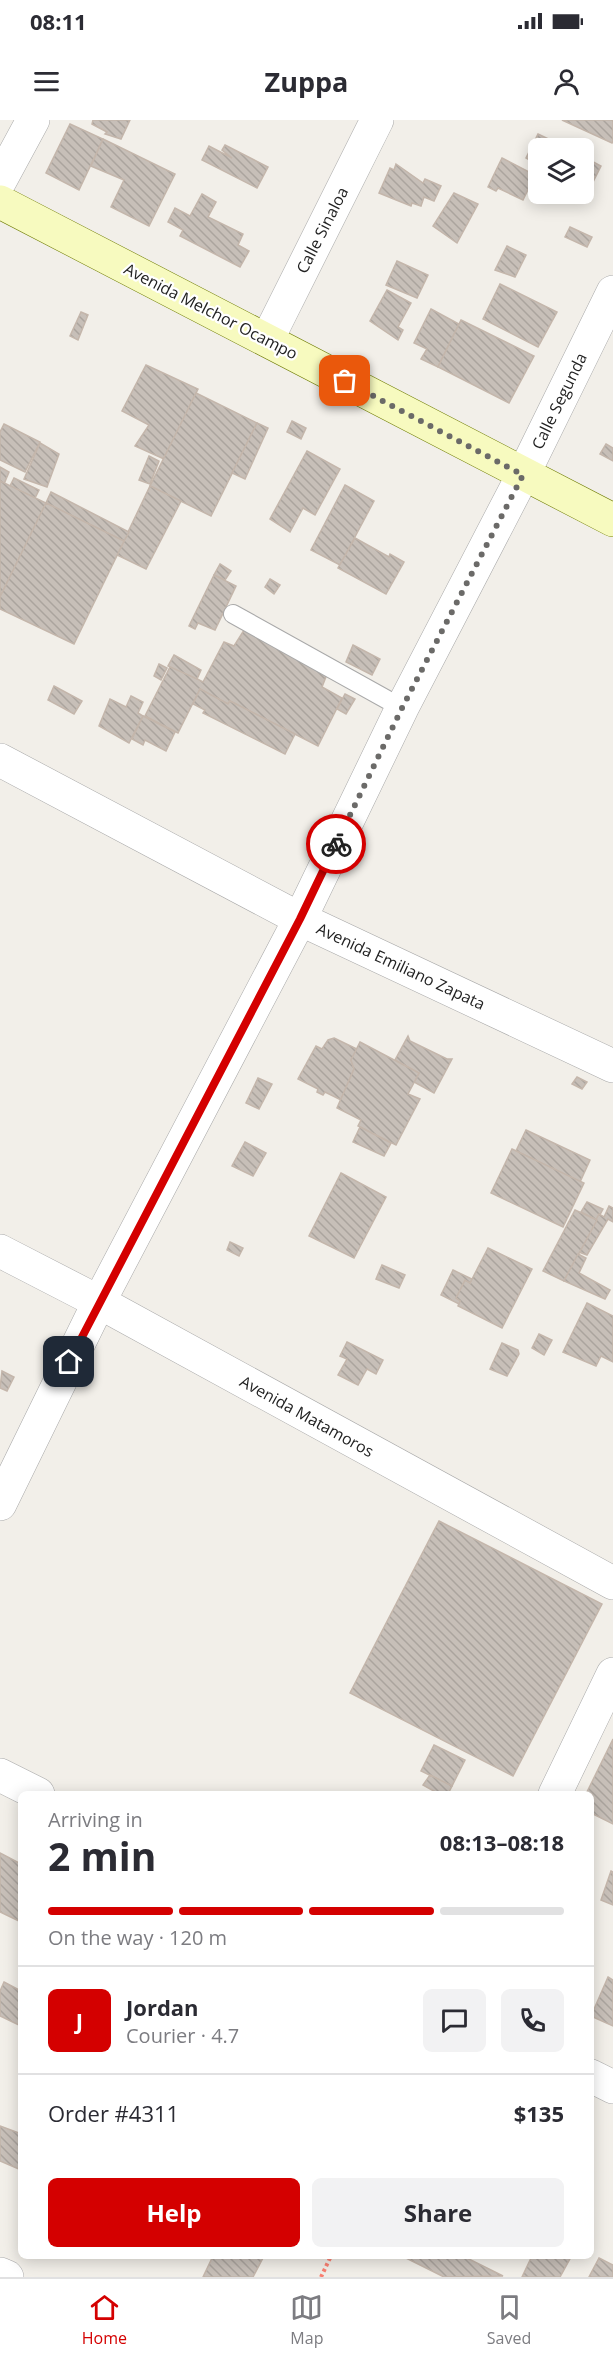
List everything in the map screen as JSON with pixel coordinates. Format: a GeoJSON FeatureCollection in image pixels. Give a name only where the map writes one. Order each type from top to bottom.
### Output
{"type":"FeatureCollection","features":[{"type":"Feature","properties":{"kind":"main road","name":"Avenida Melchor Ocampo"},"geometry":{"type":"LineString","coordinates":[[0,202],[613,520]]}},
{"type":"Feature","properties":{"kind":"street"},"geometry":{"type":"LineString","coordinates":[[0,181],[33,120]]}},
{"type":"Feature","properties":{"kind":"street","name":"Calle Sinaloa"},"geometry":{"type":"LineString","coordinates":[[267,340],[376,120]]}},
{"type":"Feature","properties":{"kind":"street","name":"Calle Segunda"},"geometry":{"type":"LineString","coordinates":[[0,1504],[99,1302],[300,919],[402,708],[523,475],[613,292]]}},
{"type":"Feature","properties":{"kind":"street","name":"Avenida Emiliano Zapata"},"geometry":{"type":"LineString","coordinates":[[0,760],[300,919],[613,1066]]}},
{"type":"Feature","properties":{"kind":"street","name":"Avenida Matamoros"},"geometry":{"type":"LineString","coordinates":[[0,1251],[99,1302],[613,1583]]}},
{"type":"Feature","properties":{"kind":"street"},"geometry":{"type":"LineString","coordinates":[[556,1791],[613,1674]]}},
{"type":"Feature","properties":{"kind":"street"},"geometry":{"type":"LineString","coordinates":[[0,1775],[32,1791]]}},
{"type":"Feature","properties":{"kind":"street"},"geometry":{"type":"LineString","coordinates":[[594,2078],[613,2087]]}},
{"type":"Feature","properties":{"kind":"street"},"geometry":{"type":"LineString","coordinates":[[0,2274],[7,2277]]}},
{"type":"Feature","properties":{"kind":"lane"},"geometry":{"type":"LineString","coordinates":[[233,614],[402,708]]}},
{"type":"Feature","properties":{"kind":"path"},"geometry":{"type":"LineString","coordinates":[[321,2277],[330,2259]]}},
{"type":"Feature","properties":{"kind":"building"},"geometry":{"type":"Polygon","coordinates":[[[93,120],[130,120],[121,139],[105,134],[107,132],[92,124],[93,120]]]}},
{"type":"Feature","properties":{"kind":"building"},"geometry":{"type":"Polygon","coordinates":[[[562,120],[613,120],[613,141],[612,143],[562,120]]]}},
{"type":"Feature","properties":{"kind":"building"},"geometry":{"type":"Polygon","coordinates":[[[70,124],[103,139],[79,190],[46,173],[70,124]]]}},
{"type":"Feature","properties":{"kind":"building"},"geometry":{"type":"Polygon","coordinates":[[[103,139],[175,174],[149,226],[111,207],[124,180],[91,166],[103,139]]]}},
{"type":"Feature","properties":{"kind":"building"},"geometry":{"type":"Polygon","coordinates":[[[225,145],[268,167],[257,188],[202,160],[209,146],[232,158],[222,150],[225,145]]]}},
{"type":"Feature","properties":{"kind":"building"},"geometry":{"type":"Polygon","coordinates":[[[502,158],[528,171],[528,190],[523,200],[498,188],[496,191],[488,187],[502,158]]]}},
{"type":"Feature","properties":{"kind":"building"},"geometry":{"type":"Polygon","coordinates":[[[594,162],[601,166],[594,180],[594,162]]]}},
{"type":"Feature","properties":{"kind":"building"},"geometry":{"type":"Polygon","coordinates":[[[396,164],[423,183],[425,179],[441,186],[434,201],[424,197],[421,206],[412,203],[411,206],[379,193],[390,168],[394,170],[396,164]]]}},
{"type":"Feature","properties":{"kind":"building"},"geometry":{"type":"Polygon","coordinates":[[[454,193],[478,204],[457,243],[433,226],[454,193]]]}},
{"type":"Feature","properties":{"kind":"building"},"geometry":{"type":"Polygon","coordinates":[[[202,194],[216,202],[208,217],[243,234],[238,245],[249,251],[240,267],[180,236],[183,230],[168,222],[175,208],[190,216],[202,194]]]}},
{"type":"Feature","properties":{"kind":"building"},"geometry":{"type":"Polygon","coordinates":[[[570,227],[592,237],[587,247],[565,237],[570,227]]]}},
{"type":"Feature","properties":{"kind":"building"},"geometry":{"type":"Polygon","coordinates":[[[507,246],[526,255],[515,277],[495,270],[507,246]]]}},
{"type":"Feature","properties":{"kind":"building"},"geometry":{"type":"Polygon","coordinates":[[[397,261],[428,275],[417,298],[386,285],[397,261]]]}},
{"type":"Feature","properties":{"kind":"building"},"geometry":{"type":"Polygon","coordinates":[[[500,284],[557,312],[538,347],[483,319],[500,284]]]}},
{"type":"Feature","properties":{"kind":"building"},"geometry":{"type":"Polygon","coordinates":[[[387,290],[411,303],[398,327],[403,330],[398,340],[370,321],[387,290]]]}},
{"type":"Feature","properties":{"kind":"building"},"geometry":{"type":"Polygon","coordinates":[[[431,309],[459,324],[438,367],[421,359],[427,349],[414,343],[431,309]]]}},
{"type":"Feature","properties":{"kind":"building"},"geometry":{"type":"Polygon","coordinates":[[[81,312],[88,315],[78,340],[70,336],[81,312]]]}},
{"type":"Feature","properties":{"kind":"building"},"geometry":{"type":"Polygon","coordinates":[[[461,320],[534,356],[509,403],[438,367],[461,320]]]}},
{"type":"Feature","properties":{"kind":"building"},"geometry":{"type":"Polygon","coordinates":[[[146,365],[198,389],[164,459],[135,446],[149,425],[122,411],[146,365]]]}},
{"type":"Feature","properties":{"kind":"building"},"geometry":{"type":"Polygon","coordinates":[[[196,393],[257,423],[211,516],[150,486],[196,393]]]}},
{"type":"Feature","properties":{"kind":"building"},"geometry":{"type":"Polygon","coordinates":[[[292,421],[306,428],[301,439],[287,432],[292,421]]]}},
{"type":"Feature","properties":{"kind":"building"},"geometry":{"type":"Polygon","coordinates":[[[257,423],[268,428],[245,479],[232,473],[257,423]]]}},
{"type":"Feature","properties":{"kind":"building"},"geometry":{"type":"Polygon","coordinates":[[[4,424],[40,442],[25,472],[0,460],[0,432],[4,424]]]}},
{"type":"Feature","properties":{"kind":"building"},"geometry":{"type":"Polygon","coordinates":[[[40,443],[59,454],[47,487],[24,479],[40,443]]]}},
{"type":"Feature","properties":{"kind":"building"},"geometry":{"type":"Polygon","coordinates":[[[606,444],[613,448],[613,461],[600,454],[606,444]]]}},
{"type":"Feature","properties":{"kind":"building"},"geometry":{"type":"Polygon","coordinates":[[[307,451],[340,469],[315,515],[303,508],[290,532],[270,519],[307,451]]]}},
{"type":"Feature","properties":{"kind":"building"},"geometry":{"type":"Polygon","coordinates":[[[149,456],[159,461],[150,484],[139,480],[149,456]]]}},
{"type":"Feature","properties":{"kind":"building"},"geometry":{"type":"Polygon","coordinates":[[[0,467],[9,472],[4,484],[0,481],[0,467]]]}},
{"type":"Feature","properties":{"kind":"building"},"geometry":{"type":"Polygon","coordinates":[[[14,478],[39,490],[35,498],[10,486],[14,478]]]}},
{"type":"Feature","properties":{"kind":"building"},"geometry":{"type":"Polygon","coordinates":[[[0,481],[46,503],[0,597],[0,481]]]}},
{"type":"Feature","properties":{"kind":"building"},"geometry":{"type":"Polygon","coordinates":[[[345,485],[374,501],[340,565],[311,550],[345,485]]]}},
{"type":"Feature","properties":{"kind":"building"},"geometry":{"type":"Polygon","coordinates":[[[150,486],[181,501],[146,569],[117,555],[150,486]]]}},
{"type":"Feature","properties":{"kind":"building"},"geometry":{"type":"Polygon","coordinates":[[[51,492],[129,532],[124,541],[46,503],[51,492]]]}},
{"type":"Feature","properties":{"kind":"building"},"geometry":{"type":"Polygon","coordinates":[[[46,503],[124,541],[74,644],[0,609],[0,597],[46,503]]]}},
{"type":"Feature","properties":{"kind":"building"},"geometry":{"type":"Polygon","coordinates":[[[355,538],[389,557],[390,554],[404,562],[386,594],[338,568],[355,538]]]}},
{"type":"Feature","properties":{"kind":"building"},"geometry":{"type":"Polygon","coordinates":[[[220,564],[231,571],[225,580],[214,575],[220,564]]]}},
{"type":"Feature","properties":{"kind":"building"},"geometry":{"type":"Polygon","coordinates":[[[214,575],[236,586],[215,630],[198,623],[195,629],[189,626],[214,575]]]}},
{"type":"Feature","properties":{"kind":"building"},"geometry":{"type":"Polygon","coordinates":[[[270,579],[280,585],[274,594],[265,587],[270,579]]]}},
{"type":"Feature","properties":{"kind":"building"},"geometry":{"type":"Polygon","coordinates":[[[246,627],[329,669],[322,687],[342,698],[318,746],[230,701],[228,704],[200,689],[178,733],[145,716],[171,665],[203,682],[224,642],[234,646],[246,627]]]}},
{"type":"Feature","properties":{"kind":"building"},"geometry":{"type":"Polygon","coordinates":[[[353,645],[380,659],[372,675],[346,662],[353,645]]]}},
{"type":"Feature","properties":{"kind":"building"},"geometry":{"type":"Polygon","coordinates":[[[174,655],[201,670],[197,679],[168,666],[174,655]]]}},
{"type":"Feature","properties":{"kind":"building"},"geometry":{"type":"Polygon","coordinates":[[[159,664],[167,668],[161,680],[154,676],[159,664]]]}},
{"type":"Feature","properties":{"kind":"building"},"geometry":{"type":"Polygon","coordinates":[[[54,686],[82,701],[74,714],[48,700],[54,686]]]}},
{"type":"Feature","properties":{"kind":"building"},"geometry":{"type":"Polygon","coordinates":[[[200,689],[228,704],[230,701],[295,734],[285,754],[203,713],[205,710],[193,704],[200,689]]]}},
{"type":"Feature","properties":{"kind":"building"},"geometry":{"type":"Polygon","coordinates":[[[345,694],[355,699],[346,714],[337,709],[345,694]]]}},
{"type":"Feature","properties":{"kind":"building"},"geometry":{"type":"Polygon","coordinates":[[[131,696],[143,702],[138,713],[143,716],[129,743],[99,726],[110,699],[126,707],[131,696]]]}},
{"type":"Feature","properties":{"kind":"building"},"geometry":{"type":"Polygon","coordinates":[[[143,716],[175,732],[166,751],[145,740],[143,745],[132,739],[143,716]]]}},
{"type":"Feature","properties":{"kind":"building"},"geometry":{"type":"Polygon","coordinates":[[[408,1036],[410,1041],[447,1059],[452,1059],[434,1093],[414,1082],[419,1073],[395,1060],[408,1036]]]}},
{"type":"Feature","properties":{"kind":"building"},"geometry":{"type":"Polygon","coordinates":[[[334,1038],[357,1049],[351,1060],[354,1069],[341,1100],[325,1092],[323,1095],[317,1092],[318,1089],[298,1079],[316,1046],[322,1049],[328,1040],[334,1038]]]}},
{"type":"Feature","properties":{"kind":"building"},"geometry":{"type":"Polygon","coordinates":[[[360,1042],[419,1073],[408,1094],[420,1099],[396,1145],[358,1126],[361,1120],[337,1108],[354,1069],[351,1060],[360,1042]]]}},
{"type":"Feature","properties":{"kind":"building"},"geometry":{"type":"Polygon","coordinates":[[[577,1077],[587,1082],[582,1089],[572,1084],[577,1077]]]}},
{"type":"Feature","properties":{"kind":"building"},"geometry":{"type":"Polygon","coordinates":[[[258,1078],[272,1084],[259,1109],[246,1103],[258,1078]]]}},
{"type":"Feature","properties":{"kind":"building"},"geometry":{"type":"Polygon","coordinates":[[[360,1127],[391,1143],[384,1156],[353,1142],[360,1127]]]}},
{"type":"Feature","properties":{"kind":"building"},"geometry":{"type":"Polygon","coordinates":[[[526,1130],[590,1160],[580,1182],[516,1151],[526,1130]]]}},
{"type":"Feature","properties":{"kind":"building"},"geometry":{"type":"Polygon","coordinates":[[[245,1142],[266,1153],[253,1176],[232,1166],[245,1142]]]}},
{"type":"Feature","properties":{"kind":"building"},"geometry":{"type":"Polygon","coordinates":[[[512,1149],[584,1183],[563,1227],[491,1193],[512,1149]]]}},
{"type":"Feature","properties":{"kind":"building"},"geometry":{"type":"Polygon","coordinates":[[[341,1173],[386,1197],[354,1258],[309,1236],[341,1173]]]}},
{"type":"Feature","properties":{"kind":"building"},"geometry":{"type":"Polygon","coordinates":[[[587,1202],[603,1209],[597,1220],[581,1212],[587,1202]]]}},
{"type":"Feature","properties":{"kind":"building"},"geometry":{"type":"Polygon","coordinates":[[[609,1206],[613,1208],[613,1222],[608,1219],[587,1255],[579,1252],[599,1214],[604,1217],[609,1206]]]}},
{"type":"Feature","properties":{"kind":"building"},"geometry":{"type":"Polygon","coordinates":[[[575,1210],[597,1220],[564,1281],[543,1271],[575,1210]]]}},
{"type":"Feature","properties":{"kind":"building"},"geometry":{"type":"Polygon","coordinates":[[[230,1242],[243,1248],[239,1256],[227,1250],[230,1242]]]}},
{"type":"Feature","properties":{"kind":"building"},"geometry":{"type":"Polygon","coordinates":[[[488,1248],[532,1269],[502,1328],[458,1306],[460,1301],[456,1298],[465,1280],[470,1283],[488,1248]]]}},
{"type":"Feature","properties":{"kind":"building"},"geometry":{"type":"Polygon","coordinates":[[[578,1254],[586,1258],[579,1273],[610,1290],[605,1299],[564,1281],[578,1254]]]}},
{"type":"Feature","properties":{"kind":"building"},"geometry":{"type":"Polygon","coordinates":[[[382,1265],[405,1275],[399,1288],[376,1279],[382,1265]]]}},
{"type":"Feature","properties":{"kind":"building"},"geometry":{"type":"Polygon","coordinates":[[[453,1270],[472,1279],[470,1283],[465,1280],[456,1298],[460,1301],[459,1304],[441,1295],[453,1270]]]}},
{"type":"Feature","properties":{"kind":"building"},"geometry":{"type":"Polygon","coordinates":[[[587,1303],[613,1316],[613,1362],[601,1356],[596,1366],[563,1352],[587,1303]]]}},
{"type":"Feature","properties":{"kind":"building"},"geometry":{"type":"Polygon","coordinates":[[[539,1334],[552,1340],[544,1355],[532,1348],[539,1334]]]}},
{"type":"Feature","properties":{"kind":"building"},"geometry":{"type":"Polygon","coordinates":[[[347,1342],[383,1360],[376,1374],[367,1369],[358,1385],[338,1375],[347,1359],[340,1356],[347,1342]]]}},
{"type":"Feature","properties":{"kind":"building"},"geometry":{"type":"Polygon","coordinates":[[[502,1343],[518,1350],[519,1354],[507,1376],[490,1369],[502,1343]]]}},
{"type":"Feature","properties":{"kind":"building"},"geometry":{"type":"Polygon","coordinates":[[[2,1371],[14,1377],[7,1391],[0,1388],[2,1371]]]}},
{"type":"Feature","properties":{"kind":"building"},"geometry":{"type":"Polygon","coordinates":[[[439,1521],[602,1604],[513,1776],[350,1693],[439,1521]]]}},
{"type":"Feature","properties":{"kind":"building"},"geometry":{"type":"Polygon","coordinates":[[[613,1739],[613,1824],[594,1814],[594,1791],[587,1791],[613,1739]]]}},
{"type":"Feature","properties":{"kind":"building"},"geometry":{"type":"Polygon","coordinates":[[[434,1745],[465,1760],[452,1786],[421,1771],[434,1745]]]}},
{"type":"Feature","properties":{"kind":"building"},"geometry":{"type":"Polygon","coordinates":[[[430,1775],[452,1786],[450,1791],[434,1791],[423,1785],[430,1775]]]}},
{"type":"Feature","properties":{"kind":"building"},"geometry":{"type":"Polygon","coordinates":[[[0,1853],[18,1862],[18,1921],[0,1912],[0,1853]]]}},
{"type":"Feature","properties":{"kind":"building"},"geometry":{"type":"Polygon","coordinates":[[[611,1871],[613,1872],[613,1905],[601,1900],[611,1871]]]}},
{"type":"Feature","properties":{"kind":"building"},"geometry":{"type":"Polygon","coordinates":[[[608,1977],[613,1980],[613,2026],[594,2017],[594,2009],[608,1977]]]}},
{"type":"Feature","properties":{"kind":"building"},"geometry":{"type":"Polygon","coordinates":[[[4,1982],[18,1989],[18,2025],[0,2016],[0,1991],[4,1982]]]}},
{"type":"Feature","properties":{"kind":"building"},"geometry":{"type":"Polygon","coordinates":[[[0,2126],[18,2133],[18,2169],[0,2161],[0,2126]]]}},
{"type":"Feature","properties":{"kind":"building"},"geometry":{"type":"Polygon","coordinates":[[[599,2258],[613,2265],[613,2277],[589,2277],[599,2258]]]}},
{"type":"Feature","properties":{"kind":"building"},"geometry":{"type":"Polygon","coordinates":[[[212,2259],[262,2259],[253,2277],[203,2277],[212,2259]]]}},
{"type":"Feature","properties":{"kind":"building"},"geometry":{"type":"Polygon","coordinates":[[[408,2259],[469,2259],[503,2276],[444,2277],[408,2259]]]}},
{"type":"Feature","properties":{"kind":"building"},"geometry":{"type":"Polygon","coordinates":[[[531,2259],[570,2259],[560,2277],[522,2277],[531,2259]]]}},
{"type":"Feature","properties":{"kind":"way so far"},"geometry":{"type":"LineString","coordinates":[[336,844],[402,708],[523,475],[345,381]]}},
{"type":"Feature","properties":{"kind":"route"},"geometry":{"type":"LineString","coordinates":[[69,1362],[300,919],[336,844]]}}]}
